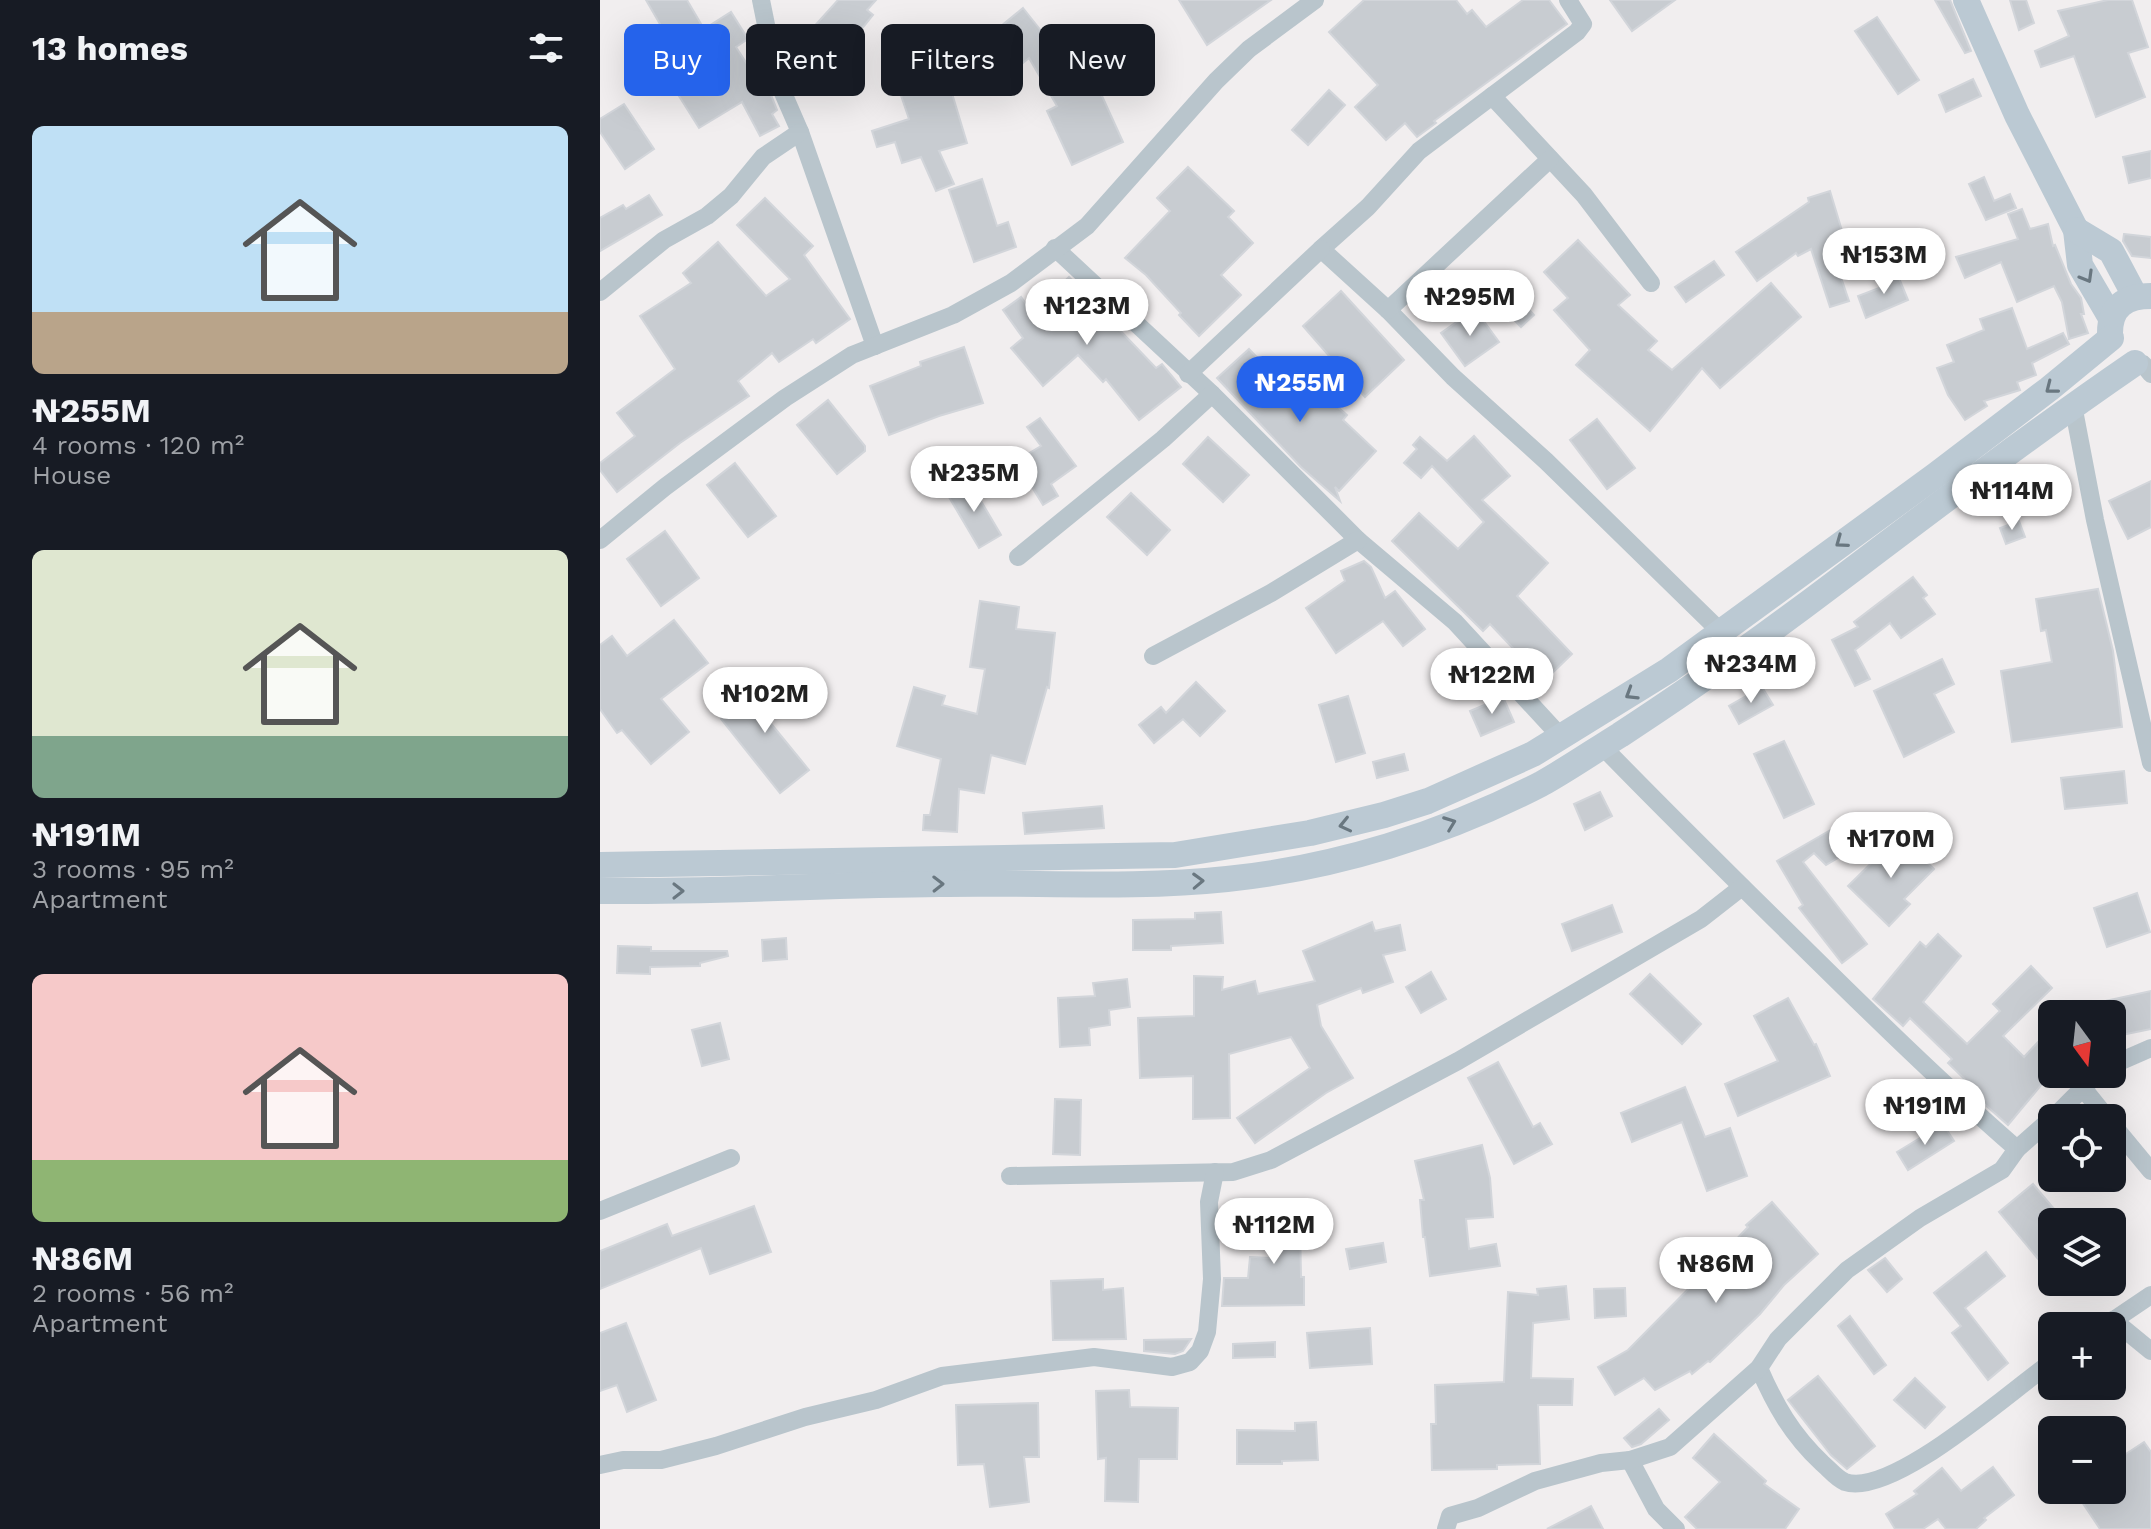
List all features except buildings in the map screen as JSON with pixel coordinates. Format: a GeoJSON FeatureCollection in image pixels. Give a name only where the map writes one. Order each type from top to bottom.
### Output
{"type":"FeatureCollection","features":[{"type":"Feature","properties":{"kind":"main road"},"geometry":{"type":"LineString","coordinates":[[1966,0],[2017,115],[2076,230],[2080,265],[2111,328],[2116,349],[2124,358],[2145,366]]}},
{"type":"Feature","properties":{"kind":"main road"},"geometry":{"type":"LineString","coordinates":[[600,865],[1175,855],[1310,833],[1384,815],[1481,779],[1562,738],[1669,670],[2037,399],[2111,328],[2121,303],[2143,296],[2111,251],[2076,230]]}},
{"type":"Feature","properties":{"kind":"main road"},"geometry":{"type":"LineString","coordinates":[[600,891],[1224,880],[1269,874],[1409,839],[1543,783],[1686,693],[2073,405],[2145,366]]}},
{"type":"Feature","properties":{"kind":"street"},"geometry":{"type":"LineString","coordinates":[[761,0],[777,79],[800,132],[875,346]]}},
{"type":"Feature","properties":{"kind":"street"},"geometry":{"type":"LineString","coordinates":[[600,540],[665,487],[785,398],[852,355],[953,315],[1011,283],[1087,226],[1227,70],[1249,49],[1315,0]]}},
{"type":"Feature","properties":{"kind":"street"},"geometry":{"type":"LineString","coordinates":[[1188,374],[1368,207],[1419,151],[1577,32],[1583,24],[1568,0]]}},
{"type":"Feature","properties":{"kind":"street"},"geometry":{"type":"LineString","coordinates":[[1492,96],[1584,195],[1651,283]]}},
{"type":"Feature","properties":{"kind":"street"},"geometry":{"type":"LineString","coordinates":[[600,292],[664,240],[707,216],[731,196],[763,157],[800,132]]}},
{"type":"Feature","properties":{"kind":"street"},"geometry":{"type":"LineString","coordinates":[[1388,310],[1550,159]]}},
{"type":"Feature","properties":{"kind":"street"},"geometry":{"type":"LineString","coordinates":[[1055,248],[1212,394],[1358,540],[1455,622],[1562,738]]}},
{"type":"Feature","properties":{"kind":"street"},"geometry":{"type":"LineString","coordinates":[[1321,249],[1388,310],[1453,377],[1546,461],[1722,633]]}},
{"type":"Feature","properties":{"kind":"street"},"geometry":{"type":"LineString","coordinates":[[1018,557],[1163,439],[1212,394]]}},
{"type":"Feature","properties":{"kind":"street"},"geometry":{"type":"LineString","coordinates":[[2073,405],[2095,520],[2151,763]]}},
{"type":"Feature","properties":{"kind":"street"},"geometry":{"type":"LineString","coordinates":[[1153,656],[1271,593],[1358,540]]}},
{"type":"Feature","properties":{"kind":"street"},"geometry":{"type":"LineString","coordinates":[[1602,746],[1952,1092],[2017,1149]]}},
{"type":"Feature","properties":{"kind":"street"},"geometry":{"type":"LineString","coordinates":[[1010,1176],[1215,1172],[1248,1168],[1271,1160],[1394,1096],[1701,919],[1742,887]]}},
{"type":"Feature","properties":{"kind":"street"},"geometry":{"type":"LineString","coordinates":[[2126,1059],[2151,1048]]}},
{"type":"Feature","properties":{"kind":"street"},"geometry":{"type":"LineString","coordinates":[[2066,1104],[2081,1088]]}},
{"type":"Feature","properties":{"kind":"street"},"geometry":{"type":"LineString","coordinates":[[2083,1088],[2096,1104]]}},
{"type":"Feature","properties":{"kind":"street"},"geometry":{"type":"LineString","coordinates":[[1446,1529],[1450,1516],[1478,1508],[1535,1481],[1601,1463],[1630,1460],[1670,1447],[1759,1368],[1778,1339],[1847,1270],[1920,1218],[2002,1170],[2017,1149],[2038,1130]]}},
{"type":"Feature","properties":{"kind":"street"},"geometry":{"type":"LineString","coordinates":[[2126,1141],[2151,1171]]}},
{"type":"Feature","properties":{"kind":"street"},"geometry":{"type":"LineString","coordinates":[[600,1211],[731,1158]]}},
{"type":"Feature","properties":{"kind":"street"},"geometry":{"type":"LineString","coordinates":[[600,1465],[623,1460],[661,1460],[716,1446],[805,1417],[876,1400],[942,1376],[1094,1357],[1172,1367],[1190,1362],[1200,1351],[1207,1332],[1212,1279],[1209,1202],[1215,1172]]}},
{"type":"Feature","properties":{"kind":"street"},"geometry":{"type":"LineString","coordinates":[[2126,1312],[2151,1295]]}},
{"type":"Feature","properties":{"kind":"street"},"geometry":{"type":"LineString","coordinates":[[2126,1334],[2151,1351]]}},
{"type":"Feature","properties":{"kind":"street"},"geometry":{"type":"LineString","coordinates":[[1759,1368],[1774,1403],[1790,1428],[1842,1481],[1854,1484],[1899,1471],[1967,1429],[2038,1373]]}},
{"type":"Feature","properties":{"kind":"street"},"geometry":{"type":"LineString","coordinates":[[1630,1460],[1656,1509],[1676,1529]]}}]}
